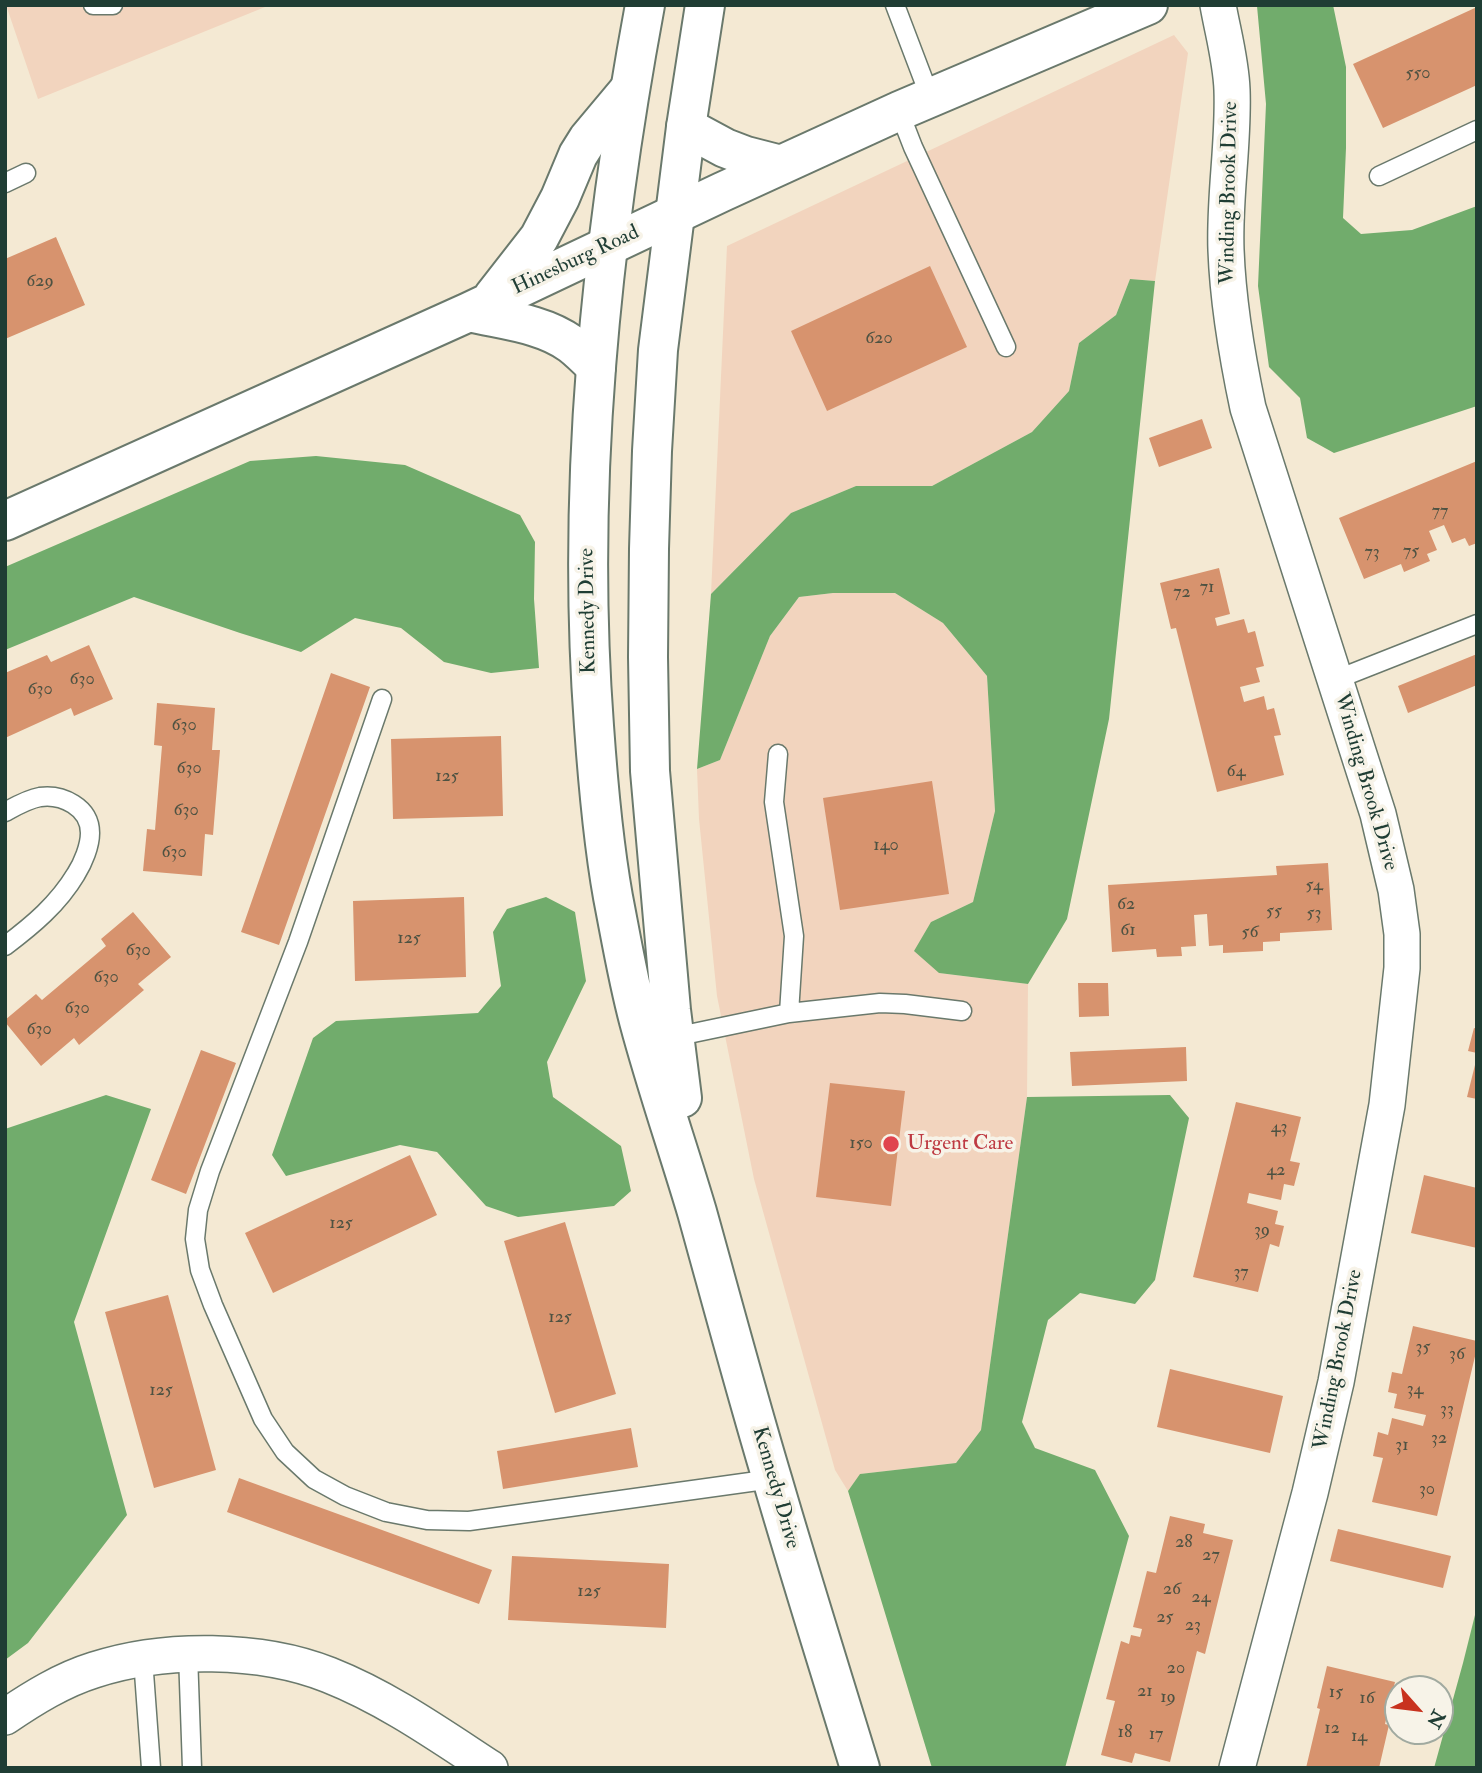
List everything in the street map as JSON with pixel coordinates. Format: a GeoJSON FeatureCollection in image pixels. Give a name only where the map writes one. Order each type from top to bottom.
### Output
{"type":"FeatureCollection","features":[{"type":"Feature","properties":{"kind":"main road","name":"Kennedy Drive"},"geometry":{"type":"LineString","coordinates":[[645,5],[629,90],[609,246],[590,452],[587,559],[590,670],[598,774],[612,893],[639,1020],[772,1479],[860,1768]]}},
{"type":"Feature","properties":{"kind":"main road","name":"Kennedy Drive"},"geometry":{"type":"LineString","coordinates":[[695,1208],[659,886],[651,784],[648,657],[653,425],[658,351],[674,215],[705,5]]}},
{"type":"Feature","properties":{"kind":"main road","name":"Hinesburg Road"},"geometry":{"type":"LineString","coordinates":[[5,521],[479,307],[914,104],[1148,5]]}},
{"type":"Feature","properties":{"kind":"main road"},"geometry":{"type":"LineString","coordinates":[[596,367],[570,344],[556,336],[479,307],[539,238],[588,138],[629,90]]}},
{"type":"Feature","properties":{"kind":"main road"},"geometry":{"type":"LineString","coordinates":[[686,127],[725,148],[781,165]]}},
{"type":"Feature","properties":{"kind":"street","name":"Winding Brook Drive"},"geometry":{"type":"LineString","coordinates":[[1218,5],[1229,57],[1232,89],[1226,247],[1231,319],[1237,355],[1248,408],[1378,814],[1388,851],[1402,934],[1400,999],[1387,1105],[1334,1393],[1237,1768]]}},
{"type":"Feature","properties":{"kind":"street"},"geometry":{"type":"LineString","coordinates":[[5,1717],[62,1683],[94,1670],[143,1659],[188,1654],[244,1656],[297,1665],[327,1674],[396,1707],[490,1768]]}},
{"type":"Feature","properties":{"kind":"lane"},"geometry":{"type":"LineString","coordinates":[[93,5],[113,5]]}},
{"type":"Feature","properties":{"kind":"lane"},"geometry":{"type":"LineString","coordinates":[[895,5],[914,104],[913,147],[1006,347]]}},
{"type":"Feature","properties":{"kind":"lane"},"geometry":{"type":"LineString","coordinates":[[1379,176],[1477,130]]}},
{"type":"Feature","properties":{"kind":"lane"},"geometry":{"type":"LineString","coordinates":[[5,183],[26,173]]}},
{"type":"Feature","properties":{"kind":"lane"},"geometry":{"type":"LineString","coordinates":[[1335,680],[1477,624]]}},
{"type":"Feature","properties":{"kind":"lane"},"geometry":{"type":"LineString","coordinates":[[382,699],[299,942],[210,1171],[198,1210],[195,1239],[200,1270],[263,1419],[285,1452],[314,1479],[345,1496],[386,1512],[427,1520],[469,1521],[772,1479]]}},
{"type":"Feature","properties":{"kind":"lane"},"geometry":{"type":"LineString","coordinates":[[778,754],[774,802],[794,936],[789,1013]]}},
{"type":"Feature","properties":{"kind":"lane"},"geometry":{"type":"LineString","coordinates":[[5,812],[39,797],[58,797],[80,809],[88,820],[90,833],[77,872],[55,904],[41,918],[6,943]]}},
{"type":"Feature","properties":{"kind":"lane"},"geometry":{"type":"LineString","coordinates":[[674,1037],[789,1013],[880,1003],[962,1012]]}},
{"type":"Feature","properties":{"kind":"lane"},"geometry":{"type":"LineString","coordinates":[[188,1654],[192,1768]]}},
{"type":"Feature","properties":{"kind":"lane"},"geometry":{"type":"LineString","coordinates":[[143,1659],[151,1768]]}},
{"type":"Feature","properties":{"kind":"shaded area"},"geometry":{"type":"Polygon","coordinates":[[[6,5],[270,5],[38,99],[6,5]]]}},
{"type":"Feature","properties":{"kind":"shaded area"},"geometry":{"type":"Polygon","coordinates":[[[1174,35],[1188,53],[1155,281],[1130,279],[1116,315],[1079,343],[1069,391],[1032,432],[932,486],[856,486],[791,513],[711,594],[727,246],[1174,35]]]}},
{"type":"Feature","properties":{"kind":"shaded area"},"geometry":{"type":"Polygon","coordinates":[[[833,593],[895,593],[943,623],[987,676],[995,811],[973,902],[931,922],[939,973],[1028,984],[1027,1097],[981,1430],[956,1463],[861,1474],[848,1491],[835,1470],[754,1179],[717,996],[699,819],[697,769],[720,760],[770,636],[799,597],[833,593]]]}},
{"type":"Feature","properties":{"kind":"green space"},"geometry":{"type":"Polygon","coordinates":[[[1333,5],[1346,67],[1343,218],[1361,234],[1412,230],[1477,206],[1477,406],[1334,453],[1307,438],[1300,398],[1269,367],[1258,286],[1266,104],[1257,6],[1333,5]]]}},
{"type":"Feature","properties":{"kind":"green space"},"geometry":{"type":"Polygon","coordinates":[[[1130,279],[1155,281],[1109,719],[1067,919],[1028,984],[939,973],[914,951],[931,922],[973,902],[995,811],[987,676],[943,623],[895,593],[833,593],[799,597],[770,636],[720,760],[697,769],[711,594],[791,513],[856,486],[932,486],[1032,432],[1069,391],[1079,343],[1116,315],[1130,279]]]}},
{"type":"Feature","properties":{"kind":"green space"},"geometry":{"type":"Polygon","coordinates":[[[316,456],[405,465],[520,515],[535,542],[534,599],[539,668],[491,673],[444,662],[401,628],[355,618],[301,652],[134,597],[5,650],[5,567],[250,461],[316,456]]]}},
{"type":"Feature","properties":{"kind":"green space"},"geometry":{"type":"Polygon","coordinates":[[[546,897],[575,912],[586,981],[547,1062],[553,1097],[621,1146],[631,1191],[614,1206],[518,1217],[486,1206],[437,1152],[400,1145],[286,1176],[272,1155],[313,1038],[336,1021],[478,1013],[501,986],[493,932],[507,909],[546,897]]]}},
{"type":"Feature","properties":{"kind":"green space"},"geometry":{"type":"Polygon","coordinates":[[[106,1095],[151,1109],[74,1322],[127,1515],[28,1643],[5,1660],[5,1129],[106,1095]]]}},
{"type":"Feature","properties":{"kind":"green space"},"geometry":{"type":"Polygon","coordinates":[[[1170,1095],[1189,1118],[1155,1280],[1135,1304],[1080,1293],[1048,1320],[1022,1422],[1035,1448],[1095,1470],[1129,1536],[1065,1768],[932,1768],[848,1491],[860,1474],[956,1463],[981,1430],[1027,1097],[1170,1095]]]}},
{"type":"Feature","properties":{"kind":"green space"},"geometry":{"type":"Polygon","coordinates":[[[1477,1607],[1477,1768],[1434,1768],[1440,1745],[1454,1745],[1454,1696],[1477,1607]]]}},
{"type":"Feature","properties":{"kind":"building"},"geometry":{"type":"Polygon","coordinates":[[[1477,7],[1477,85],[1383,128],[1353,64],[1477,7]]]}},
{"type":"Feature","properties":{"kind":"building"},"geometry":{"type":"Polygon","coordinates":[[[56,237],[85,305],[5,339],[5,259],[56,237]]]}},
{"type":"Feature","properties":{"kind":"building"},"geometry":{"type":"Polygon","coordinates":[[[930,266],[967,347],[827,411],[791,331],[930,266]]]}},
{"type":"Feature","properties":{"kind":"building"},"geometry":{"type":"Polygon","coordinates":[[[1202,419],[1212,448],[1159,467],[1149,438],[1202,419]]]}},
{"type":"Feature","properties":{"kind":"building"},"geometry":{"type":"Polygon","coordinates":[[[1477,461],[1477,543],[1469,546],[1465,538],[1452,543],[1444,525],[1429,531],[1437,550],[1427,554],[1430,561],[1404,572],[1401,564],[1364,579],[1339,518],[1477,461]]]}},
{"type":"Feature","properties":{"kind":"building"},"geometry":{"type":"Polygon","coordinates":[[[1219,568],[1230,614],[1215,618],[1217,626],[1244,619],[1248,633],[1255,631],[1264,666],[1256,668],[1260,682],[1240,687],[1244,702],[1264,696],[1267,710],[1274,708],[1281,735],[1274,736],[1284,775],[1217,792],[1176,628],[1171,629],[1160,583],[1219,568]]]}},
{"type":"Feature","properties":{"kind":"building"},"geometry":{"type":"Polygon","coordinates":[[[89,645],[113,699],[74,716],[71,708],[5,738],[5,673],[47,655],[51,662],[89,645]]]}},
{"type":"Feature","properties":{"kind":"building"},"geometry":{"type":"Polygon","coordinates":[[[1477,654],[1477,685],[1408,713],[1398,686],[1477,654]]]}},
{"type":"Feature","properties":{"kind":"building"},"geometry":{"type":"Polygon","coordinates":[[[331,673],[370,687],[279,945],[241,932],[331,673]]]}},
{"type":"Feature","properties":{"kind":"building"},"geometry":{"type":"Polygon","coordinates":[[[157,703],[215,708],[212,750],[220,750],[213,835],[205,834],[202,876],[143,871],[147,829],[155,830],[162,746],[154,745],[157,703]]]}},
{"type":"Feature","properties":{"kind":"building"},"geometry":{"type":"Polygon","coordinates":[[[501,736],[503,816],[393,819],[391,739],[501,736]]]}},
{"type":"Feature","properties":{"kind":"building"},"geometry":{"type":"Polygon","coordinates":[[[932,781],[949,894],[840,910],[823,798],[932,781]]]}},
{"type":"Feature","properties":{"kind":"building"},"geometry":{"type":"Polygon","coordinates":[[[1328,863],[1332,930],[1280,933],[1280,941],[1263,942],[1263,951],[1223,953],[1223,945],[1209,946],[1207,914],[1194,915],[1196,946],[1181,947],[1182,956],[1157,957],[1156,949],[1112,952],[1108,885],[1277,875],[1276,866],[1328,863]]]}},
{"type":"Feature","properties":{"kind":"building"},"geometry":{"type":"Polygon","coordinates":[[[464,897],[466,977],[355,981],[353,901],[464,897]]]}},
{"type":"Feature","properties":{"kind":"building"},"geometry":{"type":"Polygon","coordinates":[[[133,912],[171,957],[138,984],[144,990],[79,1045],[74,1038],[41,1066],[5,1020],[36,994],[42,1000],[106,946],[101,939],[133,912]]]}},
{"type":"Feature","properties":{"kind":"building"},"geometry":{"type":"Polygon","coordinates":[[[1078,983],[1108,983],[1109,1016],[1079,1017],[1078,983]]]}},
{"type":"Feature","properties":{"kind":"building"},"geometry":{"type":"Polygon","coordinates":[[[1474,1028],[1477,1029],[1477,1053],[1468,1051],[1474,1028]]]}},
{"type":"Feature","properties":{"kind":"building"},"geometry":{"type":"Polygon","coordinates":[[[1186,1047],[1187,1081],[1072,1086],[1070,1052],[1186,1047]]]}},
{"type":"Feature","properties":{"kind":"building"},"geometry":{"type":"Polygon","coordinates":[[[201,1050],[236,1063],[186,1194],[151,1180],[201,1050]]]}},
{"type":"Feature","properties":{"kind":"building"},"geometry":{"type":"Polygon","coordinates":[[[1477,1061],[1477,1099],[1467,1097],[1477,1061]]]}},
{"type":"Feature","properties":{"kind":"building"},"geometry":{"type":"Polygon","coordinates":[[[830,1083],[905,1091],[891,1206],[816,1197],[830,1083]]]}},
{"type":"Feature","properties":{"kind":"building"},"geometry":{"type":"Polygon","coordinates":[[[1236,1102],[1301,1117],[1290,1161],[1300,1163],[1294,1186],[1284,1184],[1281,1200],[1249,1193],[1247,1203],[1278,1211],[1275,1224],[1284,1226],[1279,1247],[1270,1244],[1258,1292],[1193,1277],[1236,1102]]]}},
{"type":"Feature","properties":{"kind":"building"},"geometry":{"type":"Polygon","coordinates":[[[410,1155],[437,1215],[273,1293],[245,1233],[410,1155]]]}},
{"type":"Feature","properties":{"kind":"building"},"geometry":{"type":"Polygon","coordinates":[[[1424,1175],[1477,1188],[1477,1248],[1411,1233],[1424,1175]]]}},
{"type":"Feature","properties":{"kind":"building"},"geometry":{"type":"Polygon","coordinates":[[[565,1222],[616,1394],[555,1413],[504,1241],[565,1222]]]}},
{"type":"Feature","properties":{"kind":"building"},"geometry":{"type":"Polygon","coordinates":[[[168,1295],[216,1470],[154,1488],[105,1312],[168,1295]]]}},
{"type":"Feature","properties":{"kind":"building"},"geometry":{"type":"Polygon","coordinates":[[[1413,1326],[1477,1341],[1437,1516],[1372,1502],[1383,1458],[1373,1456],[1378,1432],[1388,1435],[1392,1418],[1423,1426],[1426,1415],[1394,1408],[1397,1394],[1388,1392],[1392,1372],[1402,1374],[1413,1326]]]}},
{"type":"Feature","properties":{"kind":"building"},"geometry":{"type":"Polygon","coordinates":[[[1170,1369],[1283,1396],[1270,1453],[1157,1427],[1170,1369]]]}},
{"type":"Feature","properties":{"kind":"building"},"geometry":{"type":"Polygon","coordinates":[[[631,1428],[638,1467],[503,1489],[497,1451],[631,1428]]]}},
{"type":"Feature","properties":{"kind":"building"},"geometry":{"type":"Polygon","coordinates":[[[239,1478],[492,1570],[479,1604],[227,1512],[239,1478]]]}},
{"type":"Feature","properties":{"kind":"building"},"geometry":{"type":"Polygon","coordinates":[[[1170,1516],[1205,1524],[1203,1533],[1233,1540],[1205,1654],[1197,1651],[1170,1762],[1135,1753],[1132,1763],[1101,1755],[1115,1701],[1106,1699],[1121,1641],[1129,1644],[1131,1635],[1140,1637],[1142,1629],[1133,1627],[1147,1571],[1156,1573],[1170,1516]]]}},
{"type":"Feature","properties":{"kind":"building"},"geometry":{"type":"Polygon","coordinates":[[[1338,1529],[1451,1556],[1443,1588],[1330,1561],[1338,1529]]]}},
{"type":"Feature","properties":{"kind":"building"},"geometry":{"type":"Polygon","coordinates":[[[512,1556],[669,1564],[666,1628],[508,1620],[512,1556]]]}},
{"type":"Feature","properties":{"kind":"building"},"geometry":{"type":"Polygon","coordinates":[[[1327,1666],[1384,1679],[1384,1745],[1379,1768],[1306,1768],[1320,1709],[1317,1708],[1327,1666]]]}},
{"type":"Feature","properties":{"kind":"place","name":"Urgent Care"},"geometry":{"type":"Point","coordinates":[891,1144]}}]}
